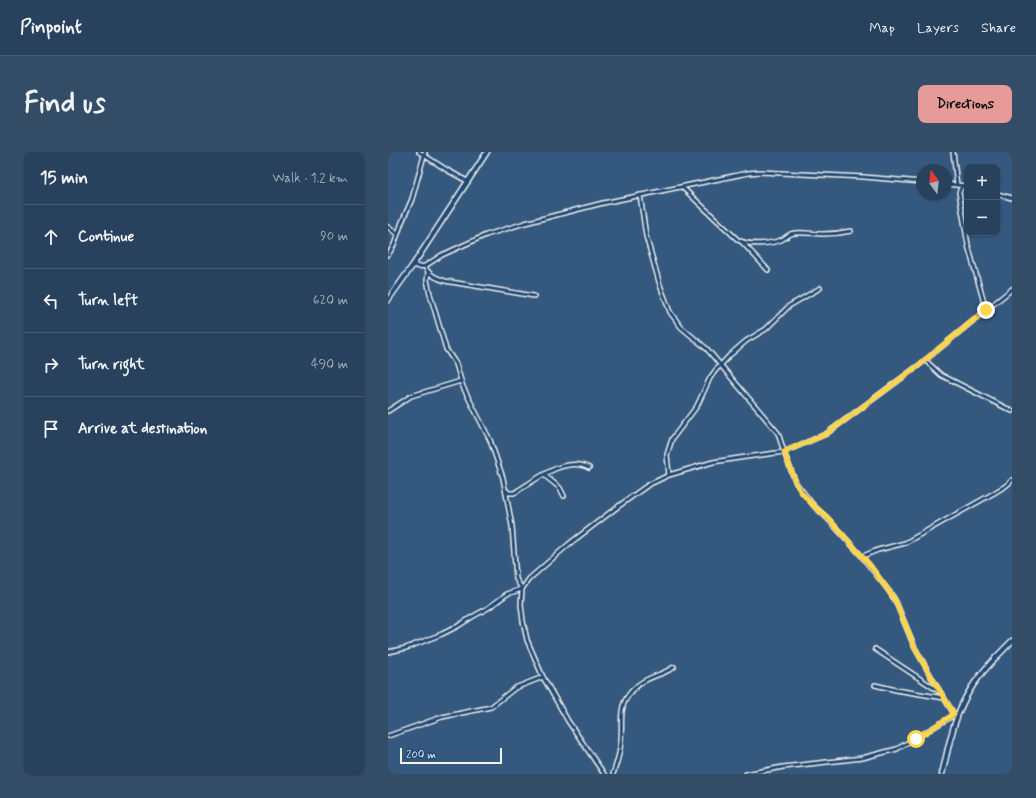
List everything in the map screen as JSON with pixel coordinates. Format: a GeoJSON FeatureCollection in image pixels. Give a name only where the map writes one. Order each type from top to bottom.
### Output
{"type":"FeatureCollection","features":[{"type":"Feature","properties":{"kind":"main road"},"geometry":{"type":"LineString","coordinates":[[388,300],[413,265],[487,152]]}},
{"type":"Feature","properties":{"kind":"main road"},"geometry":{"type":"LineString","coordinates":[[942,774],[956,714],[979,677],[1012,641]]}},
{"type":"Feature","properties":{"kind":"street"},"geometry":{"type":"LineString","coordinates":[[419,152],[425,153],[447,170],[468,181]]}},
{"type":"Feature","properties":{"kind":"street"},"geometry":{"type":"LineString","coordinates":[[953,152],[957,185]]}},
{"type":"Feature","properties":{"kind":"street"},"geometry":{"type":"LineString","coordinates":[[388,255],[394,245],[397,234],[412,199],[425,153]]}},
{"type":"Feature","properties":{"kind":"street"},"geometry":{"type":"LineString","coordinates":[[413,265],[419,267],[425,266],[442,255],[498,230],[603,203],[683,188],[735,176],[760,172],[880,178],[916,181]]}},
{"type":"Feature","properties":{"kind":"street"},"geometry":{"type":"LineString","coordinates":[[952,184],[962,186],[959,192]]}},
{"type":"Feature","properties":{"kind":"street"},"geometry":{"type":"LineString","coordinates":[[952,184],[959,192],[968,245],[986,310]]}},
{"type":"Feature","properties":{"kind":"street"},"geometry":{"type":"LineString","coordinates":[[683,188],[742,242],[768,270]]}},
{"type":"Feature","properties":{"kind":"street"},"geometry":{"type":"LineString","coordinates":[[640,195],[646,236],[660,286],[670,312],[681,327],[701,344],[778,433],[796,483],[801,492],[828,518],[863,556],[895,600],[915,648],[944,698],[956,714],[897,749],[862,758],[782,767],[746,774]]}},
{"type":"Feature","properties":{"kind":"street"},"geometry":{"type":"LineString","coordinates":[[1000,195],[1012,198]]}},
{"type":"Feature","properties":{"kind":"street"},"geometry":{"type":"LineString","coordinates":[[388,227],[397,234]]}},
{"type":"Feature","properties":{"kind":"street"},"geometry":{"type":"LineString","coordinates":[[742,242],[761,243],[775,241],[797,232],[824,234],[851,231]]}},
{"type":"Feature","properties":{"kind":"street"},"geometry":{"type":"LineString","coordinates":[[425,266],[428,272],[445,281],[534,296]]}},
{"type":"Feature","properties":{"kind":"street"},"geometry":{"type":"LineString","coordinates":[[428,272],[427,280],[430,294],[446,349],[456,364],[461,381],[490,440],[499,464],[512,526],[516,579],[522,589]]}},
{"type":"Feature","properties":{"kind":"street"},"geometry":{"type":"LineString","coordinates":[[669,475],[667,454],[672,438],[696,406],[710,378],[720,366],[746,341],[766,329],[789,306],[820,288]]}},
{"type":"Feature","properties":{"kind":"street"},"geometry":{"type":"LineString","coordinates":[[604,774],[568,721],[543,677],[527,640],[522,621],[521,605],[522,589],[529,578],[616,508],[648,485],[669,475],[712,462],[784,452],[826,434],[925,360],[1012,289]]}},
{"type":"Feature","properties":{"kind":"street"},"geometry":{"type":"LineString","coordinates":[[925,360],[941,375],[1012,411]]}},
{"type":"Feature","properties":{"kind":"street"},"geometry":{"type":"LineString","coordinates":[[388,410],[411,396],[461,381]]}},
{"type":"Feature","properties":{"kind":"street"},"geometry":{"type":"LineString","coordinates":[[505,489],[508,493],[514,493],[555,469],[570,464],[583,465],[589,468]]}},
{"type":"Feature","properties":{"kind":"street"},"geometry":{"type":"LineString","coordinates":[[544,475],[560,488],[564,496]]}},
{"type":"Feature","properties":{"kind":"street"},"geometry":{"type":"LineString","coordinates":[[863,556],[878,550],[905,543],[994,494],[1012,480]]}},
{"type":"Feature","properties":{"kind":"street"},"geometry":{"type":"LineString","coordinates":[[388,652],[406,648],[442,634],[488,608],[506,594],[522,589]]}},
{"type":"Feature","properties":{"kind":"street"},"geometry":{"type":"LineString","coordinates":[[875,649],[941,693]]}},
{"type":"Feature","properties":{"kind":"street"},"geometry":{"type":"LineString","coordinates":[[614,774],[619,756],[621,740],[621,714],[623,705],[627,698],[639,685],[648,678],[674,668]]}},
{"type":"Feature","properties":{"kind":"street"},"geometry":{"type":"LineString","coordinates":[[388,736],[442,717],[491,707],[515,688],[543,677]]}},
{"type":"Feature","properties":{"kind":"street"},"geometry":{"type":"LineString","coordinates":[[875,685],[944,698]]}},
{"type":"Feature","properties":{"kind":"route"},"geometry":{"type":"LineString","coordinates":[[916,739],[954,714],[915,648],[895,600],[870,565],[828,518],[801,492],[792,476],[784,452],[799,444],[826,434],[918,366],[986,310]]}}]}
